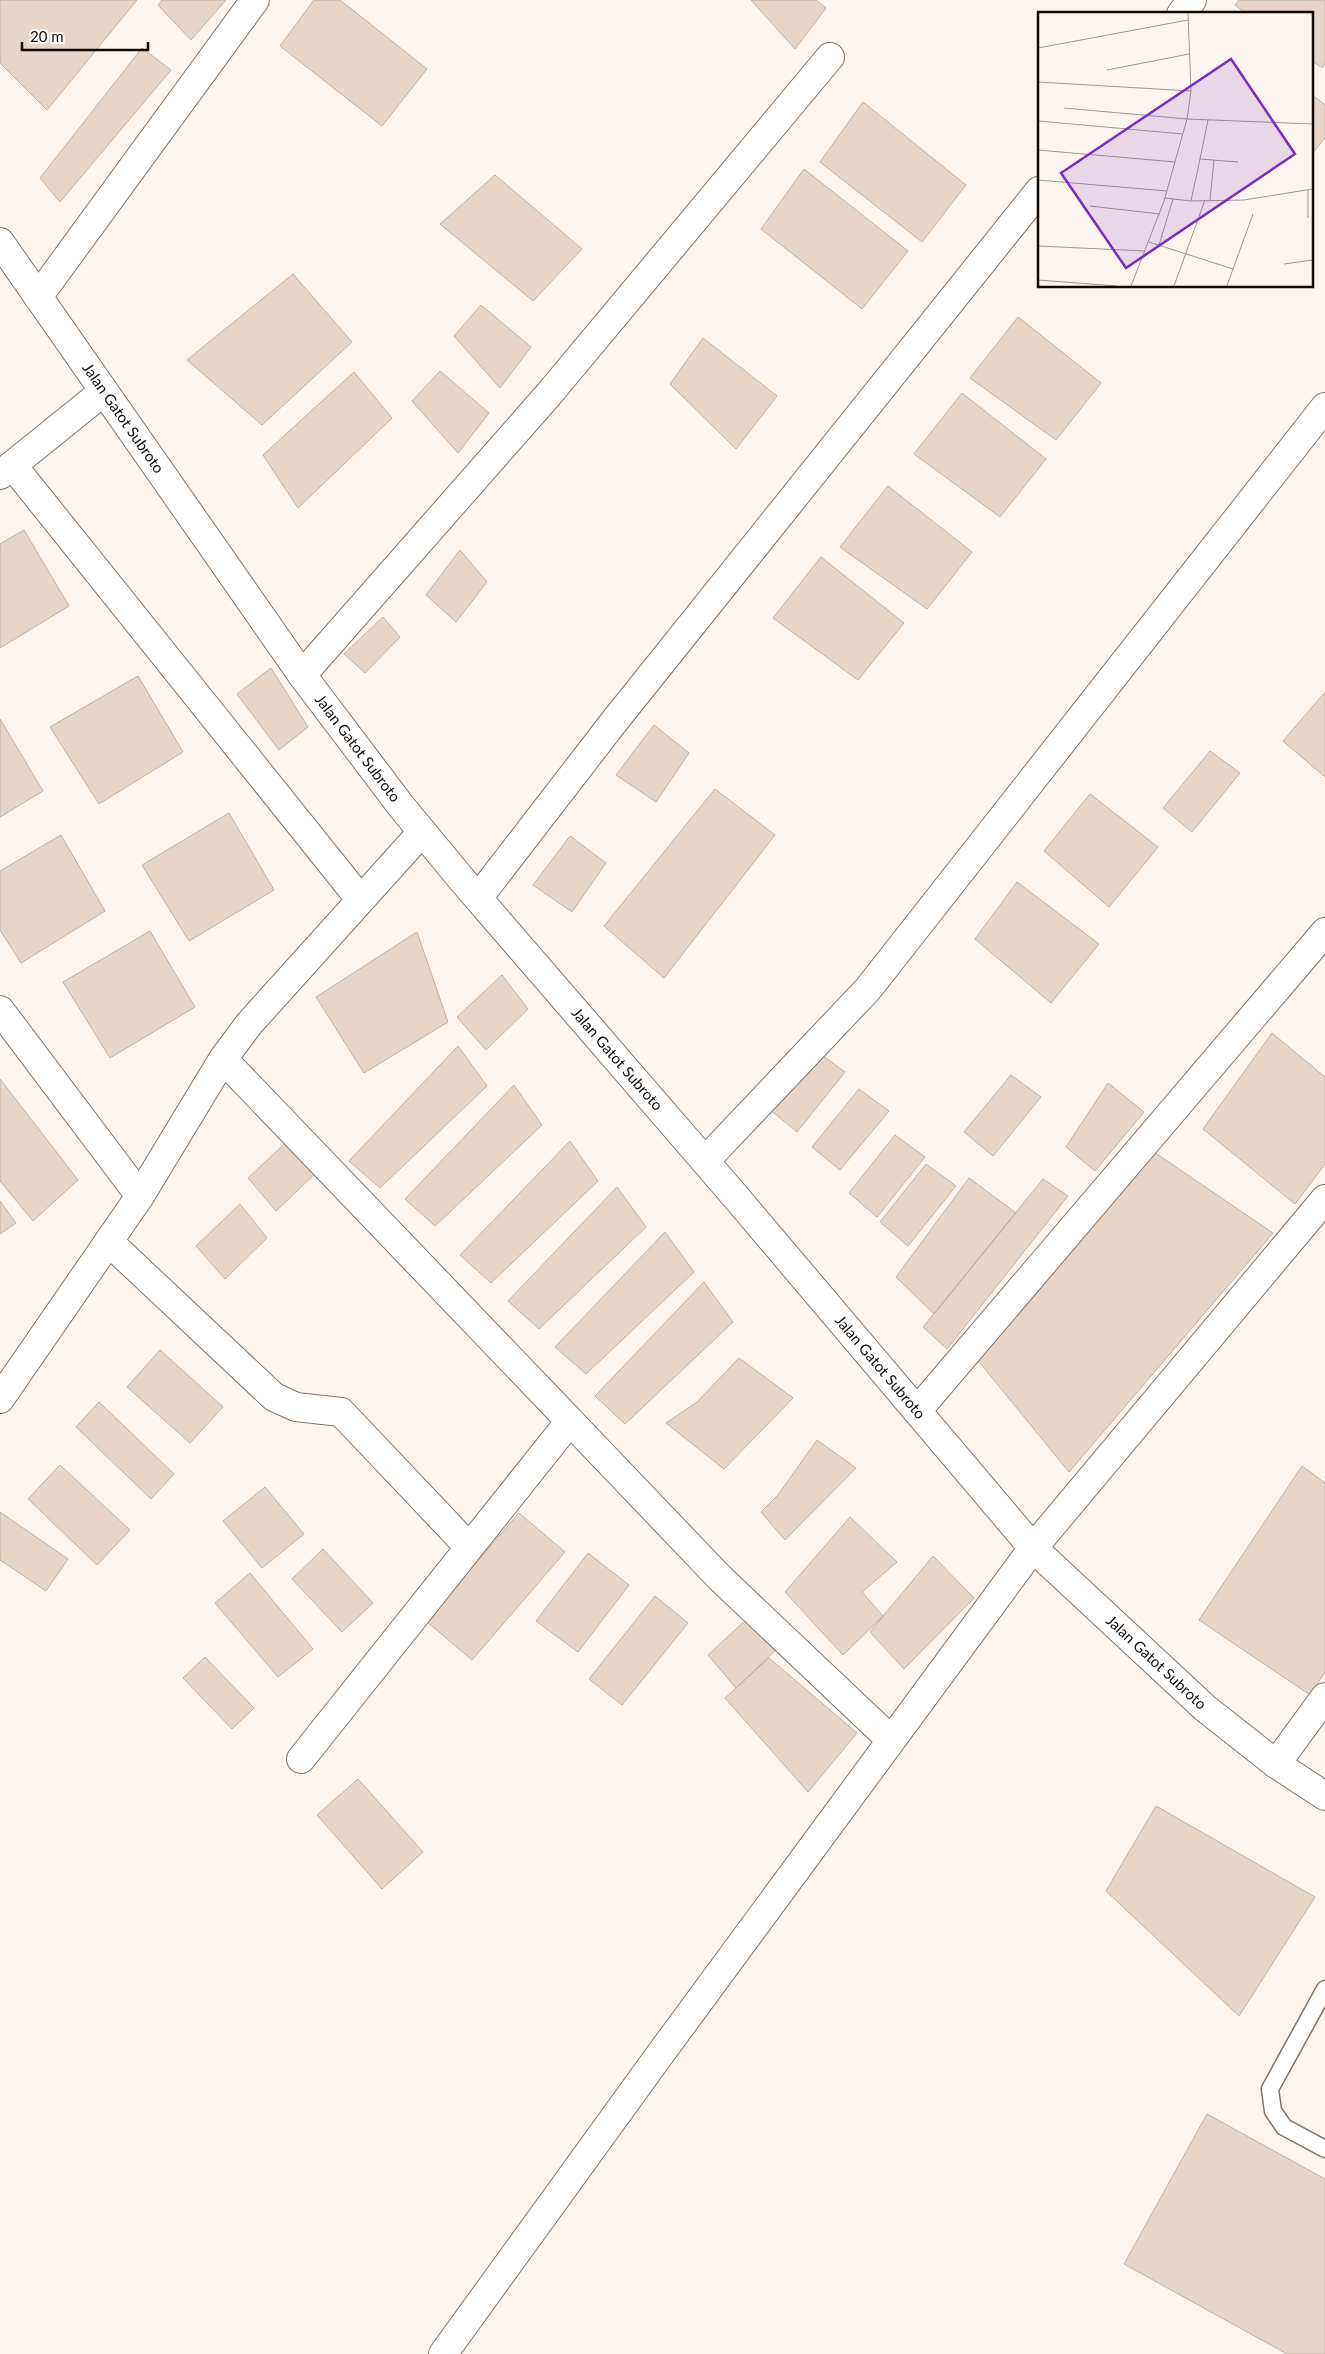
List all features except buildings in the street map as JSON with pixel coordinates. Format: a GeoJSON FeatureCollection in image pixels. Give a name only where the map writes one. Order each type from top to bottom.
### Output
{"type":"FeatureCollection","features":[{"type":"Feature","properties":{"kind":"street"},"geometry":{"type":"LineString","coordinates":[[38,298],[255,0]]}},
{"type":"Feature","properties":{"kind":"street"},"geometry":{"type":"LineString","coordinates":[[1183,12],[1192,0]]}},
{"type":"Feature","properties":{"kind":"street"},"geometry":{"type":"LineString","coordinates":[[302,675],[549,394],[830,57]]}},
{"type":"Feature","properties":{"kind":"street"},"geometry":{"type":"LineString","coordinates":[[478,898],[625,708],[1038,192]]}},
{"type":"Feature","properties":{"kind":"street","name":"Jalan Gatot Subroto"},"geometry":{"type":"LineString","coordinates":[[0,242],[302,675],[422,832],[478,898],[705,1161],[1034,1548],[1205,1708],[1276,1764],[1325,1796]]}},
{"type":"Feature","properties":{"kind":"street"},"geometry":{"type":"LineString","coordinates":[[103,392],[6,471],[360,898]]}},
{"type":"Feature","properties":{"kind":"street"},"geometry":{"type":"LineString","coordinates":[[705,1161],[868,989],[1325,407]]}},
{"type":"Feature","properties":{"kind":"street"},"geometry":{"type":"LineString","coordinates":[[0,1399],[140,1196],[223,1058],[249,1024],[360,898],[422,832]]}},
{"type":"Feature","properties":{"kind":"street"},"geometry":{"type":"LineString","coordinates":[[917,1411],[1325,932]]}},
{"type":"Feature","properties":{"kind":"street"},"geometry":{"type":"LineString","coordinates":[[0,1010],[140,1196]]}},
{"type":"Feature","properties":{"kind":"street"},"geometry":{"type":"LineString","coordinates":[[223,1058],[720,1578],[891,1740]]}},
{"type":"Feature","properties":{"kind":"street"},"geometry":{"type":"LineString","coordinates":[[443,2354],[891,1740],[1034,1548],[1325,1199]]}},
{"type":"Feature","properties":{"kind":"street"},"geometry":{"type":"LineString","coordinates":[[109,1242],[274,1397],[296,1407],[342,1412],[469,1547]]}},
{"type":"Feature","properties":{"kind":"street"},"geometry":{"type":"LineString","coordinates":[[301,1759],[570,1421]]}},
{"type":"Feature","properties":{"kind":"street"},"geometry":{"type":"LineString","coordinates":[[1276,1764],[1325,1697]]}},
{"type":"Feature","properties":{"kind":"lane"},"geometry":{"type":"LineString","coordinates":[[1325,1989],[1270,2089],[1273,2111],[1284,2127],[1325,2149]]}}]}
